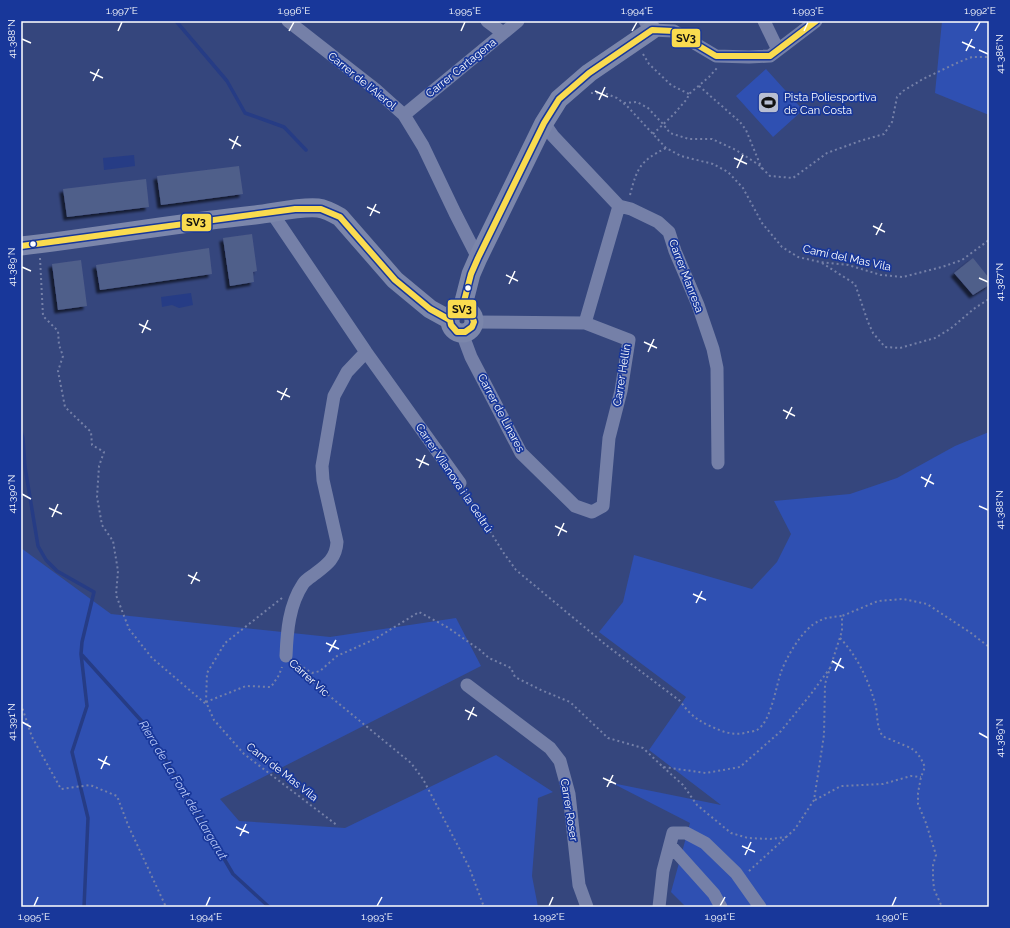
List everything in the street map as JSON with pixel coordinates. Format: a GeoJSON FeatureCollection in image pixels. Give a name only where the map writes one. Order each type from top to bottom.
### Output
{"type":"FeatureCollection","features":[{"type":"Feature","properties":{"kind":"street","name":"Carrer de l'Aierol"},"geometry":{"type":"LineString","coordinates":[[288,21],[375,89],[404,115],[423,146],[478,258]]}},
{"type":"Feature","properties":{"kind":"street"},"geometry":{"type":"LineString","coordinates":[[487,21],[503,33]]}},
{"type":"Feature","properties":{"kind":"street","name":"Carrer Cartagena"},"geometry":{"type":"LineString","coordinates":[[404,115],[518,21]]}},
{"type":"Feature","properties":{"kind":"street"},"geometry":{"type":"LineString","coordinates":[[764,21],[778,50]]}},
{"type":"Feature","properties":{"kind":"street"},"geometry":{"type":"LineString","coordinates":[[30,245],[219,219],[272,214],[306,208],[319,208],[340,218],[395,280],[430,309],[462,321],[471,274],[544,123],[559,99],[589,73],[646,30],[674,31],[692,40],[716,56],[770,56],[816,21]]}},
{"type":"Feature","properties":{"kind":"street","name":"Carrer Manresa"},"geometry":{"type":"LineString","coordinates":[[544,123],[552,136],[619,206],[631,209],[658,222],[670,232],[675,250],[698,305],[713,348],[717,368],[718,463]]}},
{"type":"Feature","properties":{"kind":"street"},"geometry":{"type":"LineString","coordinates":[[585,323],[619,206]]}},
{"type":"Feature","properties":{"kind":"street","name":"Carrer Vilanova i la Geltrú"},"geometry":{"type":"LineString","coordinates":[[272,214],[366,352],[460,483]]}},
{"type":"Feature","properties":{"kind":"street","name":"Carrer Hellín"},"geometry":{"type":"LineString","coordinates":[[462,321],[585,323],[629,340],[621,390],[609,438],[603,506],[592,512]]}},
{"type":"Feature","properties":{"kind":"street","name":"Carrer de Linares"},"geometry":{"type":"LineString","coordinates":[[462,321],[471,357],[521,453],[575,506],[592,512]]}},
{"type":"Feature","properties":{"kind":"street","name":"Carrer Vic"},"geometry":{"type":"LineString","coordinates":[[286,656],[288,626],[296,596],[304,582],[329,563],[336,549],[337,542],[323,480],[322,466],[334,396],[347,372],[366,352]]}},
{"type":"Feature","properties":{"kind":"street","name":"Carrer Roser"},"geometry":{"type":"LineString","coordinates":[[467,684],[550,748],[560,761],[569,794],[579,886],[587,907]]}},
{"type":"Feature","properties":{"kind":"street"},"geometry":{"type":"LineString","coordinates":[[672,839],[686,834],[705,843],[736,873],[760,907]]}},
{"type":"Feature","properties":{"kind":"street"},"geometry":{"type":"LineString","coordinates":[[659,907],[663,871],[672,839]]}},
{"type":"Feature","properties":{"kind":"street"},"geometry":{"type":"LineString","coordinates":[[672,839],[714,894],[722,907]]}},
{"type":"Feature","properties":{"kind":"path"},"geometry":{"type":"LineString","coordinates":[[646,30],[643,54],[649,64],[671,85],[689,94]]}},
{"type":"Feature","properties":{"kind":"path"},"geometry":{"type":"LineString","coordinates":[[653,134],[674,114],[687,99],[689,94],[718,67],[722,56]]}},
{"type":"Feature","properties":{"kind":"path"},"geometry":{"type":"LineString","coordinates":[[624,103],[637,102],[648,108],[670,133],[689,139],[712,139],[742,154],[770,176],[793,178],[827,153],[884,134],[892,122],[897,97],[903,91],[923,79],[959,62],[972,57],[989,57]]}},
{"type":"Feature","properties":{"kind":"path"},"geometry":{"type":"LineString","coordinates":[[699,86],[740,122],[746,130],[763,170]]}},
{"type":"Feature","properties":{"kind":"path","name":"Camí del Mas Vila"},"geometry":{"type":"LineString","coordinates":[[591,93],[607,94],[624,103],[666,148],[681,156],[713,164],[728,172],[743,188],[762,223],[782,247],[798,257],[820,262],[848,265],[881,275],[903,277],[962,260],[989,240]]}},
{"type":"Feature","properties":{"kind":"path"},"geometry":{"type":"LineString","coordinates":[[619,206],[630,196],[637,170],[651,155],[666,148]]}},
{"type":"Feature","properties":{"kind":"path"},"geometry":{"type":"LineString","coordinates":[[30,245],[43,316],[58,331],[59,345],[63,356],[58,370],[65,407],[91,432],[92,445],[104,452],[99,466],[97,497],[102,524],[113,541],[118,571],[116,595],[129,630],[152,658],[206,704],[246,686],[271,686],[279,675],[286,656],[312,672],[320,671],[337,656],[375,638],[419,612],[446,627],[480,650],[489,658],[511,668],[515,677],[570,702],[608,738],[643,748],[683,785],[697,805],[731,833],[748,838],[770,839],[788,836]]}},
{"type":"Feature","properties":{"kind":"path"},"geometry":{"type":"LineString","coordinates":[[820,262],[855,284],[868,322],[873,332],[885,347],[900,348],[935,338],[950,329],[975,308],[989,300]]}},
{"type":"Feature","properties":{"kind":"path","name":"Carrer Vilanova i la Geltrú"},"geometry":{"type":"LineString","coordinates":[[460,483],[516,570],[606,645],[680,701],[699,722],[729,734],[744,734],[758,730],[768,717],[781,671],[792,648],[817,622],[830,617],[842,616],[878,601],[903,599],[927,604],[971,632],[989,647]]}},
{"type":"Feature","properties":{"kind":"path","name":"Camí de Mas Vila"},"geometry":{"type":"LineString","coordinates":[[304,582],[225,643],[207,673],[206,704],[214,720],[244,754],[338,826]]}},
{"type":"Feature","properties":{"kind":"path"},"geometry":{"type":"LineString","coordinates":[[740,878],[796,830],[814,800],[824,735],[825,684],[842,631],[842,616]]}},
{"type":"Feature","properties":{"kind":"path"},"geometry":{"type":"LineString","coordinates":[[840,638],[849,648],[866,678],[875,704],[878,717],[878,728],[883,736],[913,748],[920,755],[925,767],[921,777],[918,793],[918,804],[926,823],[936,855],[932,865],[934,889],[942,907]]}},
{"type":"Feature","properties":{"kind":"path","name":"Carrer Vic"},"geometry":{"type":"LineString","coordinates":[[286,656],[290,663],[411,763],[423,779],[468,867],[484,907]]}},
{"type":"Feature","properties":{"kind":"path"},"geometry":{"type":"LineString","coordinates":[[663,767],[706,773],[740,767],[781,731],[830,668]]}},
{"type":"Feature","properties":{"kind":"path"},"geometry":{"type":"LineString","coordinates":[[21,704],[32,736],[61,789],[90,785],[117,796],[128,825],[166,907]]}},
{"type":"Feature","properties":{"kind":"path"},"geometry":{"type":"LineString","coordinates":[[814,800],[841,786],[883,784],[911,776],[921,777]]}},
{"type":"Feature","properties":{"kind":"shaded area"},"geometry":{"type":"Polygon","coordinates":[[[942,21],[989,21],[989,115],[935,93],[942,21]]]}},
{"type":"Feature","properties":{"kind":"shaded area","name":"Pista Poliesportiva de Can Costa"},"geometry":{"type":"Polygon","coordinates":[[[766,69],[803,110],[773,137],[736,96],[766,69]]]}},
{"type":"Feature","properties":{"kind":"shaded area"},"geometry":{"type":"Polygon","coordinates":[[[134,155],[135,166],[104,170],[103,158],[134,155]]]}},
{"type":"Feature","properties":{"kind":"shaded area"},"geometry":{"type":"Polygon","coordinates":[[[191,293],[193,305],[179,308],[172,305],[162,307],[161,297],[191,293]]]}},
{"type":"Feature","properties":{"kind":"shaded area"},"geometry":{"type":"Polygon","coordinates":[[[989,432],[989,907],[686,907],[671,892],[690,823],[612,783],[721,805],[649,750],[686,697],[599,632],[623,602],[634,555],[752,589],[777,562],[791,534],[774,501],[850,494],[897,478],[955,446],[989,432]]]}},
{"type":"Feature","properties":{"kind":"shaded area"},"geometry":{"type":"Polygon","coordinates":[[[21,548],[111,614],[330,637],[456,618],[481,666],[220,799],[239,821],[345,828],[496,755],[553,792],[538,798],[532,876],[538,907],[21,907],[21,548]]]}},
{"type":"Feature","properties":{"kind":"building"},"geometry":{"type":"Polygon","coordinates":[[[239,166],[243,194],[161,205],[157,176],[239,166]]]}},
{"type":"Feature","properties":{"kind":"building"},"geometry":{"type":"Polygon","coordinates":[[[146,179],[149,207],[67,217],[63,189],[146,179]]]}},
{"type":"Feature","properties":{"kind":"building"},"geometry":{"type":"Polygon","coordinates":[[[252,234],[257,271],[253,272],[254,282],[230,286],[223,238],[252,234]]]}},
{"type":"Feature","properties":{"kind":"building"},"geometry":{"type":"Polygon","coordinates":[[[209,248],[212,274],[100,290],[96,265],[209,248]]]}},
{"type":"Feature","properties":{"kind":"building"},"geometry":{"type":"Polygon","coordinates":[[[973,258],[989,278],[989,285],[973,295],[954,273],[973,258]]]}},
{"type":"Feature","properties":{"kind":"building"},"geometry":{"type":"Polygon","coordinates":[[[81,260],[87,306],[58,310],[52,264],[81,260]]]}},
{"type":"Feature","properties":{"kind":"waterway"},"geometry":{"type":"LineString","coordinates":[[176,21],[227,81],[245,113],[284,127],[306,150]]}},
{"type":"Feature","properties":{"kind":"waterway","name":"Riera de La Font del Llargarut"},"geometry":{"type":"LineString","coordinates":[[21,432],[23,438],[25,467],[38,546],[46,560],[57,571],[94,592],[82,642],[81,654],[87,706],[72,752],[88,818],[84,907]]}},
{"type":"Feature","properties":{"kind":"waterway","name":"Riera de La Font del Llargarut"},"geometry":{"type":"LineString","coordinates":[[82,655],[146,726],[233,874],[269,907]]}},
{"type":"Feature","properties":{"kind":"transit line","name":"SV3"},"geometry":{"type":"LineString","coordinates":[[21,246],[295,209],[321,209],[340,217],[395,280],[430,309],[450,320],[451,325],[457,332],[465,332],[472,327],[474,322],[471,313],[462,309],[471,274],[544,123],[559,99],[589,73],[652,30],[674,31],[716,56],[770,56],[816,21]]}},
{"type":"Feature","properties":{"kind":"place","name":"Pista Poliesportiva de Can Costa"},"geometry":{"type":"Point","coordinates":[769,103]}}]}
